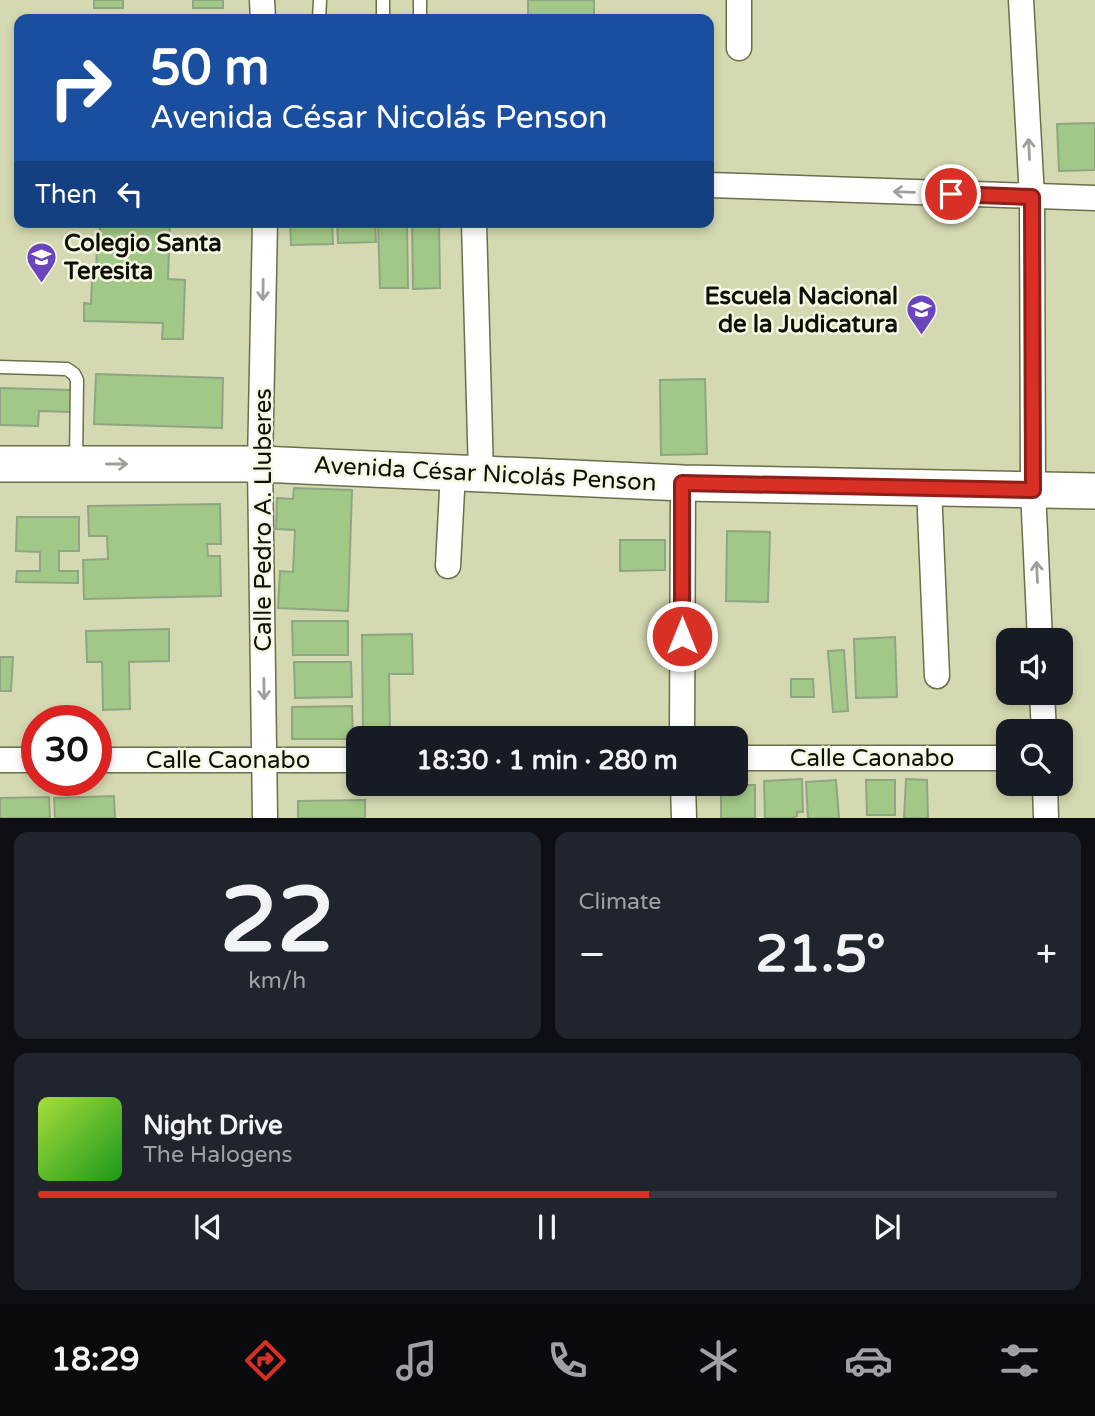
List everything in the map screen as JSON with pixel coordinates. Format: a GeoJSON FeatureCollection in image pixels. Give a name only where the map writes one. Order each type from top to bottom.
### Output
{"type":"FeatureCollection","features":[{"type":"Feature","properties":{"kind":"main road","name":"Avenida César Nicolás Penson"},"geometry":{"type":"LineString","coordinates":[[0,464],[260,464],[682,483],[1095,491]]}},
{"type":"Feature","properties":{"kind":"street"},"geometry":{"type":"LineString","coordinates":[[739,0],[739,48]]}},
{"type":"Feature","properties":{"kind":"street"},"geometry":{"type":"LineString","coordinates":[[1021,0],[1032,197],[1033,490],[1039,628]]}},
{"type":"Feature","properties":{"kind":"street"},"geometry":{"type":"LineString","coordinates":[[714,185],[1095,198]]}},
{"type":"Feature","properties":{"kind":"street","name":"Calle Pedro A. Lluberes"},"geometry":{"type":"LineString","coordinates":[[265,228],[260,464],[265,817]]}},
{"type":"Feature","properties":{"kind":"street"},"geometry":{"type":"LineString","coordinates":[[448,566],[467,473],[474,228]]}},
{"type":"Feature","properties":{"kind":"street"},"geometry":{"type":"LineString","coordinates":[[682,483],[682,726]]}},
{"type":"Feature","properties":{"kind":"street"},"geometry":{"type":"LineString","coordinates":[[929,488],[937,676]]}},
{"type":"Feature","properties":{"kind":"street","name":"Calle Caonabo"},"geometry":{"type":"LineString","coordinates":[[748,758],[996,758]]}},
{"type":"Feature","properties":{"kind":"street"},"geometry":{"type":"LineString","coordinates":[[0,760],[21,760]]}},
{"type":"Feature","properties":{"kind":"street","name":"Calle Caonabo"},"geometry":{"type":"LineString","coordinates":[[112,760],[346,760]]}},
{"type":"Feature","properties":{"kind":"street"},"geometry":{"type":"LineString","coordinates":[[683,796],[684,817]]}},
{"type":"Feature","properties":{"kind":"street"},"geometry":{"type":"LineString","coordinates":[[1045,796],[1046,817]]}},
{"type":"Feature","properties":{"kind":"lane"},"geometry":{"type":"LineString","coordinates":[[0,367],[67,369],[74,374],[77,380],[76,464]]}},
{"type":"Feature","properties":{"kind":"building"},"geometry":{"type":"Polygon","coordinates":[[[94,0],[123,0],[123,8],[94,8],[94,0]]]}},
{"type":"Feature","properties":{"kind":"building"},"geometry":{"type":"Polygon","coordinates":[[[193,0],[223,0],[223,8],[193,8],[193,0]]]}},
{"type":"Feature","properties":{"kind":"building"},"geometry":{"type":"Polygon","coordinates":[[[528,0],[594,0],[594,14],[528,14],[528,0]]]}},
{"type":"Feature","properties":{"kind":"building"},"geometry":{"type":"Polygon","coordinates":[[[1095,123],[1095,170],[1059,171],[1057,124],[1095,123]]]}},
{"type":"Feature","properties":{"kind":"building"},"geometry":{"type":"Polygon","coordinates":[[[100,228],[170,228],[168,279],[185,280],[183,339],[162,339],[163,323],[84,321],[84,303],[91,304],[92,280],[96,280],[100,228]]]}},
{"type":"Feature","properties":{"kind":"building"},"geometry":{"type":"Polygon","coordinates":[[[290,228],[332,228],[333,244],[291,245],[290,228]]]}},
{"type":"Feature","properties":{"kind":"building"},"geometry":{"type":"Polygon","coordinates":[[[337,228],[375,228],[376,242],[338,243],[337,228]]]}},
{"type":"Feature","properties":{"kind":"building"},"geometry":{"type":"Polygon","coordinates":[[[378,228],[407,228],[408,288],[380,288],[378,228]]]}},
{"type":"Feature","properties":{"kind":"building"},"geometry":{"type":"Polygon","coordinates":[[[412,228],[439,228],[440,288],[413,289],[412,228]]]}},
{"type":"Feature","properties":{"kind":"building"},"geometry":{"type":"Polygon","coordinates":[[[96,374],[223,378],[222,428],[94,424],[96,374]]]}},
{"type":"Feature","properties":{"kind":"building"},"geometry":{"type":"Polygon","coordinates":[[[705,379],[707,454],[661,455],[660,380],[705,379]]]}},
{"type":"Feature","properties":{"kind":"building"},"geometry":{"type":"Polygon","coordinates":[[[0,388],[72,390],[71,412],[39,411],[38,426],[0,425],[0,388]]]}},
{"type":"Feature","properties":{"kind":"building"},"geometry":{"type":"Polygon","coordinates":[[[294,488],[352,490],[348,611],[278,608],[280,571],[293,572],[295,530],[276,529],[277,498],[293,499],[294,488]]]}},
{"type":"Feature","properties":{"kind":"building"},"geometry":{"type":"Polygon","coordinates":[[[220,504],[221,544],[207,544],[208,556],[220,556],[221,596],[84,599],[83,560],[108,559],[107,536],[89,536],[88,506],[220,504]]]}},
{"type":"Feature","properties":{"kind":"building"},"geometry":{"type":"Polygon","coordinates":[[[17,517],[79,517],[79,551],[59,551],[59,571],[78,571],[78,583],[16,582],[17,571],[40,571],[40,552],[16,551],[17,517]]]}},
{"type":"Feature","properties":{"kind":"building"},"geometry":{"type":"Polygon","coordinates":[[[727,531],[770,532],[768,602],[726,601],[727,531]]]}},
{"type":"Feature","properties":{"kind":"building"},"geometry":{"type":"Polygon","coordinates":[[[620,540],[665,540],[665,570],[620,571],[620,540]]]}},
{"type":"Feature","properties":{"kind":"building"},"geometry":{"type":"Polygon","coordinates":[[[292,621],[348,621],[348,655],[293,655],[292,621]]]}},
{"type":"Feature","properties":{"kind":"building"},"geometry":{"type":"Polygon","coordinates":[[[169,629],[169,661],[129,662],[130,709],[112,710],[112,705],[103,705],[102,662],[87,662],[86,631],[169,629]]]}},
{"type":"Feature","properties":{"kind":"building"},"geometry":{"type":"Polygon","coordinates":[[[412,634],[413,674],[389,674],[390,726],[363,726],[362,635],[412,634]]]}},
{"type":"Feature","properties":{"kind":"building"},"geometry":{"type":"Polygon","coordinates":[[[895,637],[897,697],[856,698],[854,639],[895,637]]]}},
{"type":"Feature","properties":{"kind":"building"},"geometry":{"type":"Polygon","coordinates":[[[844,650],[848,711],[833,712],[828,651],[844,650]]]}},
{"type":"Feature","properties":{"kind":"building"},"geometry":{"type":"Polygon","coordinates":[[[0,657],[13,657],[11,691],[0,691],[0,657]]]}},
{"type":"Feature","properties":{"kind":"building"},"geometry":{"type":"Polygon","coordinates":[[[294,662],[351,662],[352,697],[295,698],[294,662]]]}},
{"type":"Feature","properties":{"kind":"building"},"geometry":{"type":"Polygon","coordinates":[[[791,679],[813,679],[814,697],[791,697],[791,679]]]}},
{"type":"Feature","properties":{"kind":"building"},"geometry":{"type":"Polygon","coordinates":[[[352,706],[353,726],[346,726],[346,739],[292,739],[292,707],[352,706]]]}},
{"type":"Feature","properties":{"kind":"building"},"geometry":{"type":"Polygon","coordinates":[[[802,779],[803,812],[797,812],[797,816],[792,818],[765,818],[764,781],[802,779]]]}},
{"type":"Feature","properties":{"kind":"building"},"geometry":{"type":"Polygon","coordinates":[[[906,779],[927,780],[928,818],[904,818],[906,779]]]}},
{"type":"Feature","properties":{"kind":"building"},"geometry":{"type":"Polygon","coordinates":[[[836,780],[839,818],[808,818],[806,782],[836,780]]]}},
{"type":"Feature","properties":{"kind":"building"},"geometry":{"type":"Polygon","coordinates":[[[866,780],[895,780],[895,815],[867,815],[866,780]]]}},
{"type":"Feature","properties":{"kind":"building"},"geometry":{"type":"Polygon","coordinates":[[[748,785],[755,785],[755,818],[721,818],[721,796],[748,796],[748,785]]]}},
{"type":"Feature","properties":{"kind":"building"},"geometry":{"type":"Polygon","coordinates":[[[114,796],[115,818],[55,818],[54,798],[114,796]]]}},
{"type":"Feature","properties":{"kind":"building"},"geometry":{"type":"Polygon","coordinates":[[[49,797],[50,818],[0,818],[0,798],[49,797]]]}},
{"type":"Feature","properties":{"kind":"building"},"geometry":{"type":"Polygon","coordinates":[[[365,800],[365,818],[298,818],[298,801],[365,800]]]}},
{"type":"Feature","properties":{"kind":"place","name":"Colegio Santa Teresita"},"geometry":{"type":"Point","coordinates":[41,284]}},
{"type":"Feature","properties":{"kind":"place","name":"Escuela Nacional de la Judicatura"},"geometry":{"type":"Point","coordinates":[921,337]}},
{"type":"Feature","properties":{"kind":"route"},"geometry":{"type":"LineString","coordinates":[[682,636],[682,483],[1033,490],[1032,197],[951,194]]}}]}
